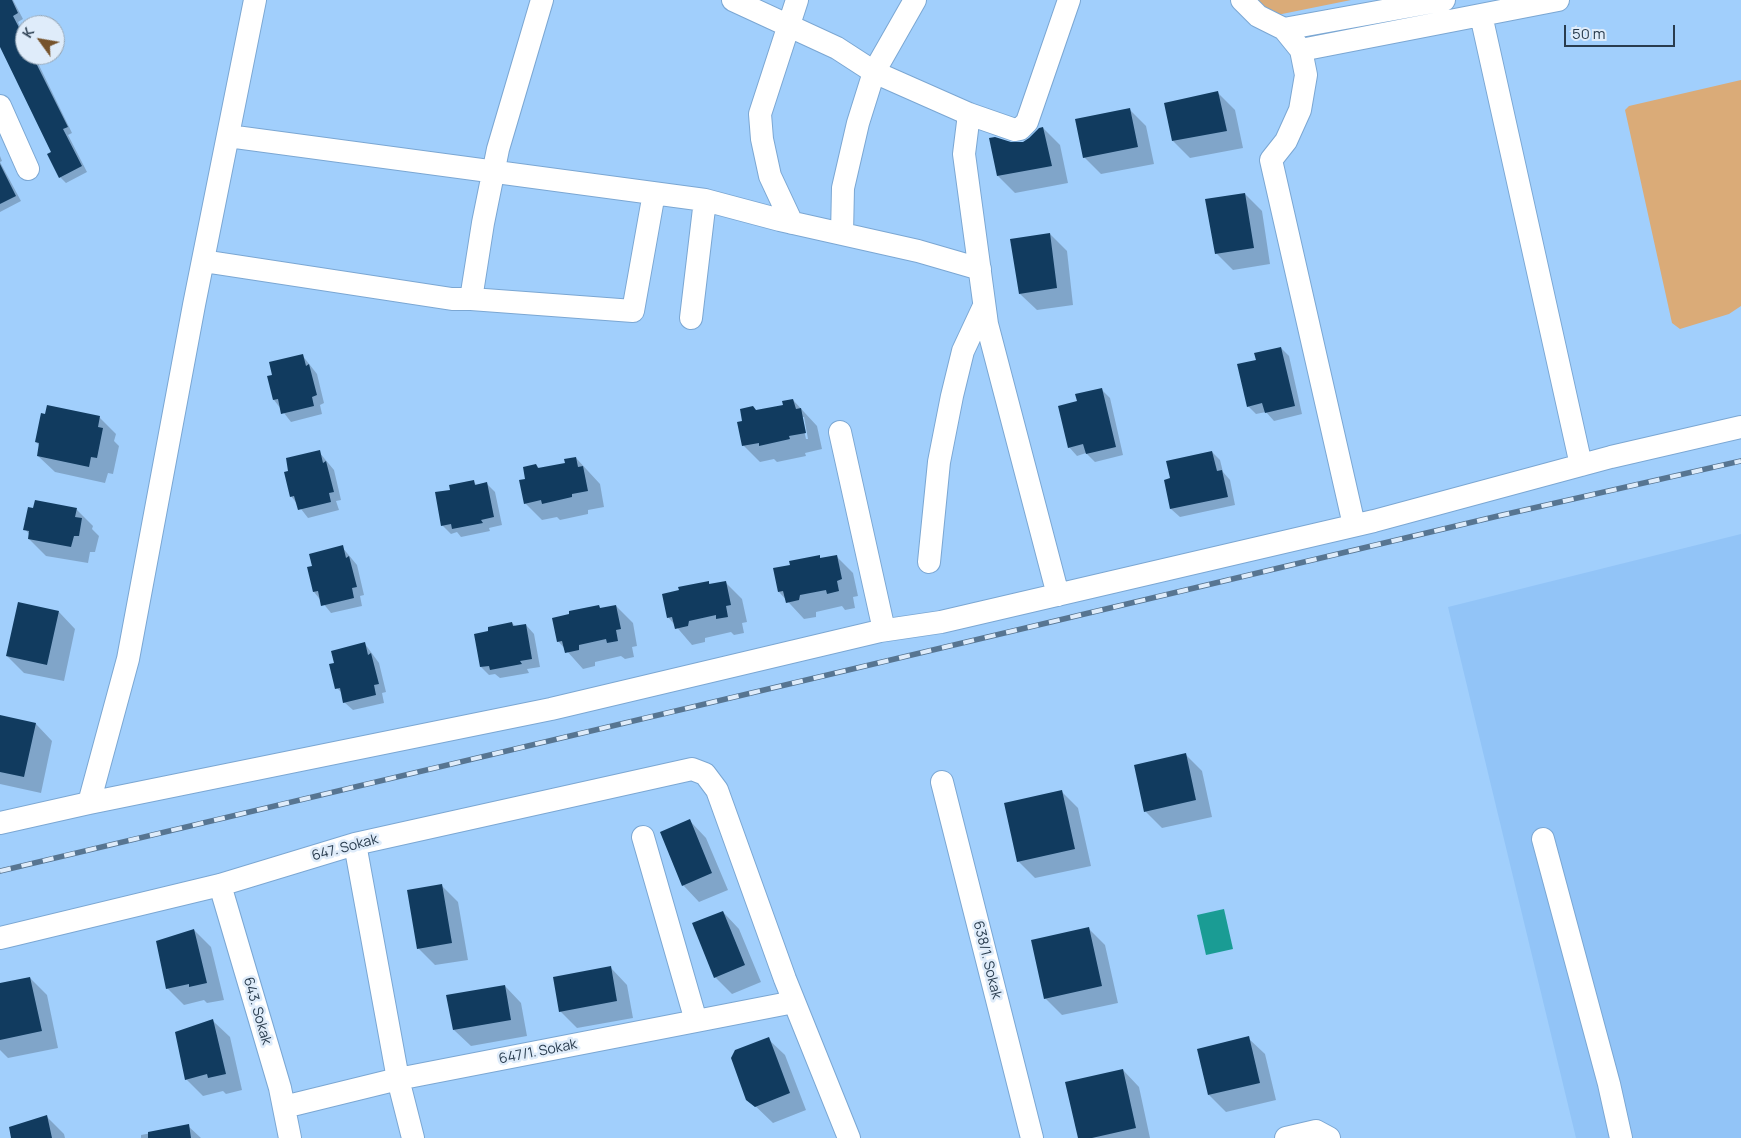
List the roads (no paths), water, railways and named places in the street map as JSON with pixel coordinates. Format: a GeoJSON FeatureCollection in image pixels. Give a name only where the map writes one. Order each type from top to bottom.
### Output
{"type":"FeatureCollection","features":[{"type":"Feature","properties":{"kind":"street"},"geometry":{"type":"LineString","coordinates":[[89,803],[128,659],[202,261],[255,0]]}},
{"type":"Feature","properties":{"kind":"street"},"geometry":{"type":"LineString","coordinates":[[471,299],[493,172],[526,49],[542,0]]}},
{"type":"Feature","properties":{"kind":"street"},"geometry":{"type":"LineString","coordinates":[[732,0],[837,48],[874,72],[969,114],[1016,130],[1024,126],[1069,0]]}},
{"type":"Feature","properties":{"kind":"street"},"geometry":{"type":"LineString","coordinates":[[792,223],[770,176],[762,139],[760,114],[797,0]]}},
{"type":"Feature","properties":{"kind":"street"},"geometry":{"type":"LineString","coordinates":[[842,234],[843,188],[858,123],[874,72],[915,0]]}},
{"type":"Feature","properties":{"kind":"street"},"geometry":{"type":"LineString","coordinates":[[1242,0],[1258,16],[1284,29],[1301,50],[1306,75],[1300,110],[1286,141],[1271,160],[1354,525]]}},
{"type":"Feature","properties":{"kind":"street"},"geometry":{"type":"LineString","coordinates":[[1284,29],[1444,0]]}},
{"type":"Feature","properties":{"kind":"street"},"geometry":{"type":"LineString","coordinates":[[1301,50],[1558,0]]}},
{"type":"Feature","properties":{"kind":"street"},"geometry":{"type":"LineString","coordinates":[[1481,15],[1580,465]]}},
{"type":"Feature","properties":{"kind":"street"},"geometry":{"type":"LineString","coordinates":[[0,106],[28,169]]}},
{"type":"Feature","properties":{"kind":"street"},"geometry":{"type":"LineString","coordinates":[[969,114],[964,154],[987,324],[1058,595]]}},
{"type":"Feature","properties":{"kind":"street"},"geometry":{"type":"LineString","coordinates":[[228,136],[705,200],[792,223],[918,251],[980,269]]}},
{"type":"Feature","properties":{"kind":"street"},"geometry":{"type":"LineString","coordinates":[[202,261],[452,300],[471,299],[633,311],[654,193]]}},
{"type":"Feature","properties":{"kind":"street"},"geometry":{"type":"LineString","coordinates":[[691,318],[705,200]]}},
{"type":"Feature","properties":{"kind":"street"},"geometry":{"type":"LineString","coordinates":[[929,562],[939,462],[952,396],[963,351],[984,306]]}},
{"type":"Feature","properties":{"kind":"street"},"geometry":{"type":"LineString","coordinates":[[0,823],[89,803],[551,709],[884,630],[941,622],[1354,525],[1580,465],[1741,427]]}},
{"type":"Feature","properties":{"kind":"street"},"geometry":{"type":"LineString","coordinates":[[840,432],[884,630]]}},
{"type":"Feature","properties":{"kind":"street","name":"647. Sokak"},"geometry":{"type":"LineString","coordinates":[[0,938],[220,885],[355,844],[692,769],[704,774],[717,790],[794,1002]]}},
{"type":"Feature","properties":{"kind":"street","name":"638/1. Sokak"},"geometry":{"type":"LineString","coordinates":[[942,782],[1032,1138]]}},
{"type":"Feature","properties":{"kind":"street"},"geometry":{"type":"LineString","coordinates":[[643,837],[696,1021]]}},
{"type":"Feature","properties":{"kind":"street"},"geometry":{"type":"LineString","coordinates":[[1543,839],[1609,1084],[1621,1138]]}},
{"type":"Feature","properties":{"kind":"street"},"geometry":{"type":"LineString","coordinates":[[355,844],[398,1079],[413,1138]]}},
{"type":"Feature","properties":{"kind":"street","name":"643. Sokak"},"geometry":{"type":"LineString","coordinates":[[220,885],[284,1107],[290,1138]]}},
{"type":"Feature","properties":{"kind":"street"},"geometry":{"type":"LineString","coordinates":[[794,1002],[849,1138]]}},
{"type":"Feature","properties":{"kind":"street","name":"647/1. Sokak"},"geometry":{"type":"LineString","coordinates":[[284,1107],[398,1079],[794,1002]]}},
{"type":"Feature","properties":{"kind":"street"},"geometry":{"type":"LineString","coordinates":[[1286,1138],[1316,1131],[1329,1138]]}},
{"type":"Feature","properties":{"kind":"railway"},"geometry":{"type":"LineString","coordinates":[[0,871],[1498,516],[1741,461]]}}]}
